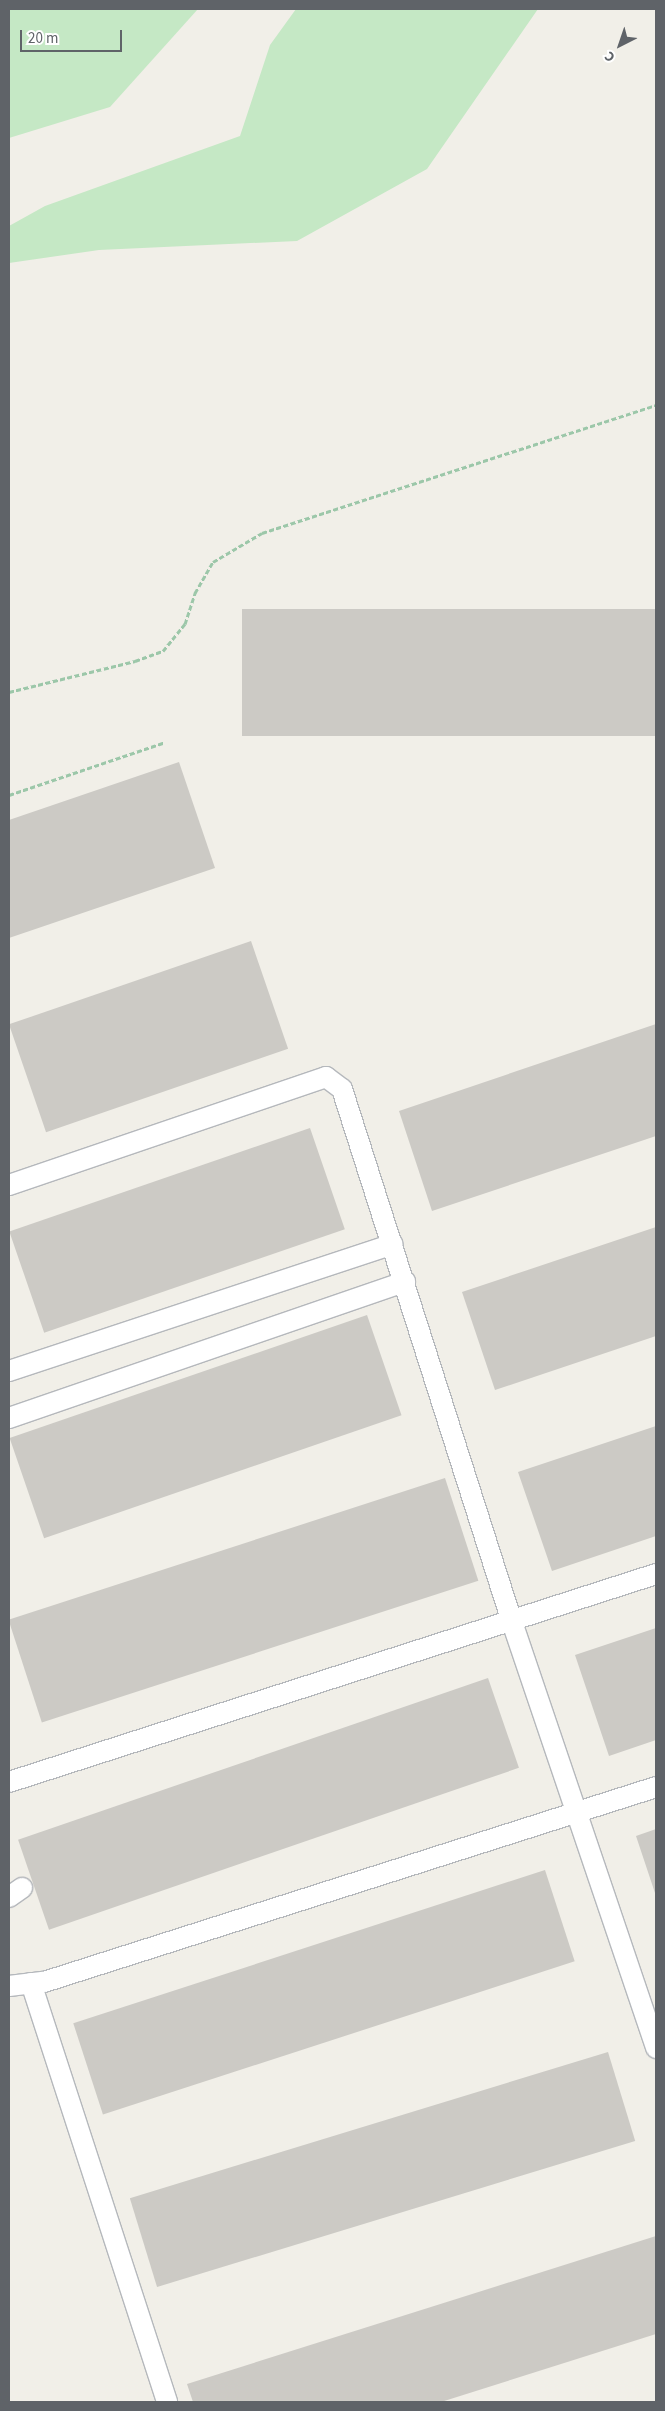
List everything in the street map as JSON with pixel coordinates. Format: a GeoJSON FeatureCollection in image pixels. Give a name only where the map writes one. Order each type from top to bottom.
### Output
{"type":"FeatureCollection","features":[{"type":"Feature","properties":{"kind":"lane"},"geometry":{"type":"LineString","coordinates":[[9,1185],[326,1077],[342,1089],[511,1619],[656,2048]]}},
{"type":"Feature","properties":{"kind":"lane"},"geometry":{"type":"LineString","coordinates":[[9,1371],[392,1244]]}},
{"type":"Feature","properties":{"kind":"lane"},"geometry":{"type":"LineString","coordinates":[[9,1418],[405,1282]]}},
{"type":"Feature","properties":{"kind":"lane"},"geometry":{"type":"LineString","coordinates":[[9,1782],[511,1619],[656,1574]]}},
{"type":"Feature","properties":{"kind":"lane"},"geometry":{"type":"LineString","coordinates":[[9,1986],[44,1982],[656,1787]]}},
{"type":"Feature","properties":{"kind":"lane"},"geometry":{"type":"LineString","coordinates":[[31,1983],[167,2402]]}},
{"type":"Feature","properties":{"kind":"path"},"geometry":{"type":"LineString","coordinates":[[9,692],[135,661],[163,650],[185,624],[195,592],[212,562],[262,533],[656,405]]}},
{"type":"Feature","properties":{"kind":"path"},"geometry":{"type":"LineString","coordinates":[[9,795],[162,743]]}},
{"type":"Feature","properties":{"kind":"green space"},"geometry":{"type":"Polygon","coordinates":[[[9,9],[198,9],[110,107],[9,138],[9,9]]]}},
{"type":"Feature","properties":{"kind":"green space"},"geometry":{"type":"Polygon","coordinates":[[[296,9],[538,9],[427,169],[297,241],[99,250],[9,263],[9,226],[45,206],[240,136],[270,45],[296,9]]]}},
{"type":"Feature","properties":{"kind":"building"},"geometry":{"type":"Polygon","coordinates":[[[242,609],[656,609],[656,736],[242,736],[242,609]]]}},
{"type":"Feature","properties":{"kind":"building"},"geometry":{"type":"Polygon","coordinates":[[[179,762],[215,868],[9,938],[9,820],[179,762]]]}},
{"type":"Feature","properties":{"kind":"building"},"geometry":{"type":"Polygon","coordinates":[[[251,941],[288,1049],[46,1132],[9,1024],[251,941]]]}},
{"type":"Feature","properties":{"kind":"building"},"geometry":{"type":"Polygon","coordinates":[[[656,1024],[656,1136],[432,1211],[399,1111],[656,1024]]]}},
{"type":"Feature","properties":{"kind":"building"},"geometry":{"type":"Polygon","coordinates":[[[310,1128],[345,1229],[44,1333],[9,1232],[310,1128]]]}},
{"type":"Feature","properties":{"kind":"building"},"geometry":{"type":"Polygon","coordinates":[[[656,1227],[656,1336],[495,1390],[462,1292],[656,1227]]]}},
{"type":"Feature","properties":{"kind":"building"},"geometry":{"type":"Polygon","coordinates":[[[367,1315],[402,1415],[44,1538],[10,1438],[367,1315]]]}},
{"type":"Feature","properties":{"kind":"building"},"geometry":{"type":"Polygon","coordinates":[[[656,1426],[656,1536],[552,1571],[518,1472],[656,1426]]]}},
{"type":"Feature","properties":{"kind":"building"},"geometry":{"type":"Polygon","coordinates":[[[445,1478],[478,1581],[42,1723],[9,1620],[445,1478]]]}},
{"type":"Feature","properties":{"kind":"building"},"geometry":{"type":"Polygon","coordinates":[[[656,1628],[656,1740],[609,1756],[575,1655],[656,1628]]]}},
{"type":"Feature","properties":{"kind":"building"},"geometry":{"type":"Polygon","coordinates":[[[488,1678],[519,1768],[49,1930],[18,1840],[488,1678]]]}},
{"type":"Feature","properties":{"kind":"building"},"geometry":{"type":"Polygon","coordinates":[[[656,1829],[656,1896],[636,1836],[656,1829]]]}},
{"type":"Feature","properties":{"kind":"building"},"geometry":{"type":"Polygon","coordinates":[[[545,1870],[575,1961],[103,2115],[73,2023],[545,1870]]]}},
{"type":"Feature","properties":{"kind":"building"},"geometry":{"type":"Polygon","coordinates":[[[608,2052],[635,2141],[157,2287],[130,2198],[608,2052]]]}},
{"type":"Feature","properties":{"kind":"building"},"geometry":{"type":"Polygon","coordinates":[[[656,2236],[656,2334],[441,2402],[193,2402],[187,2384],[656,2236]]]}}]}
